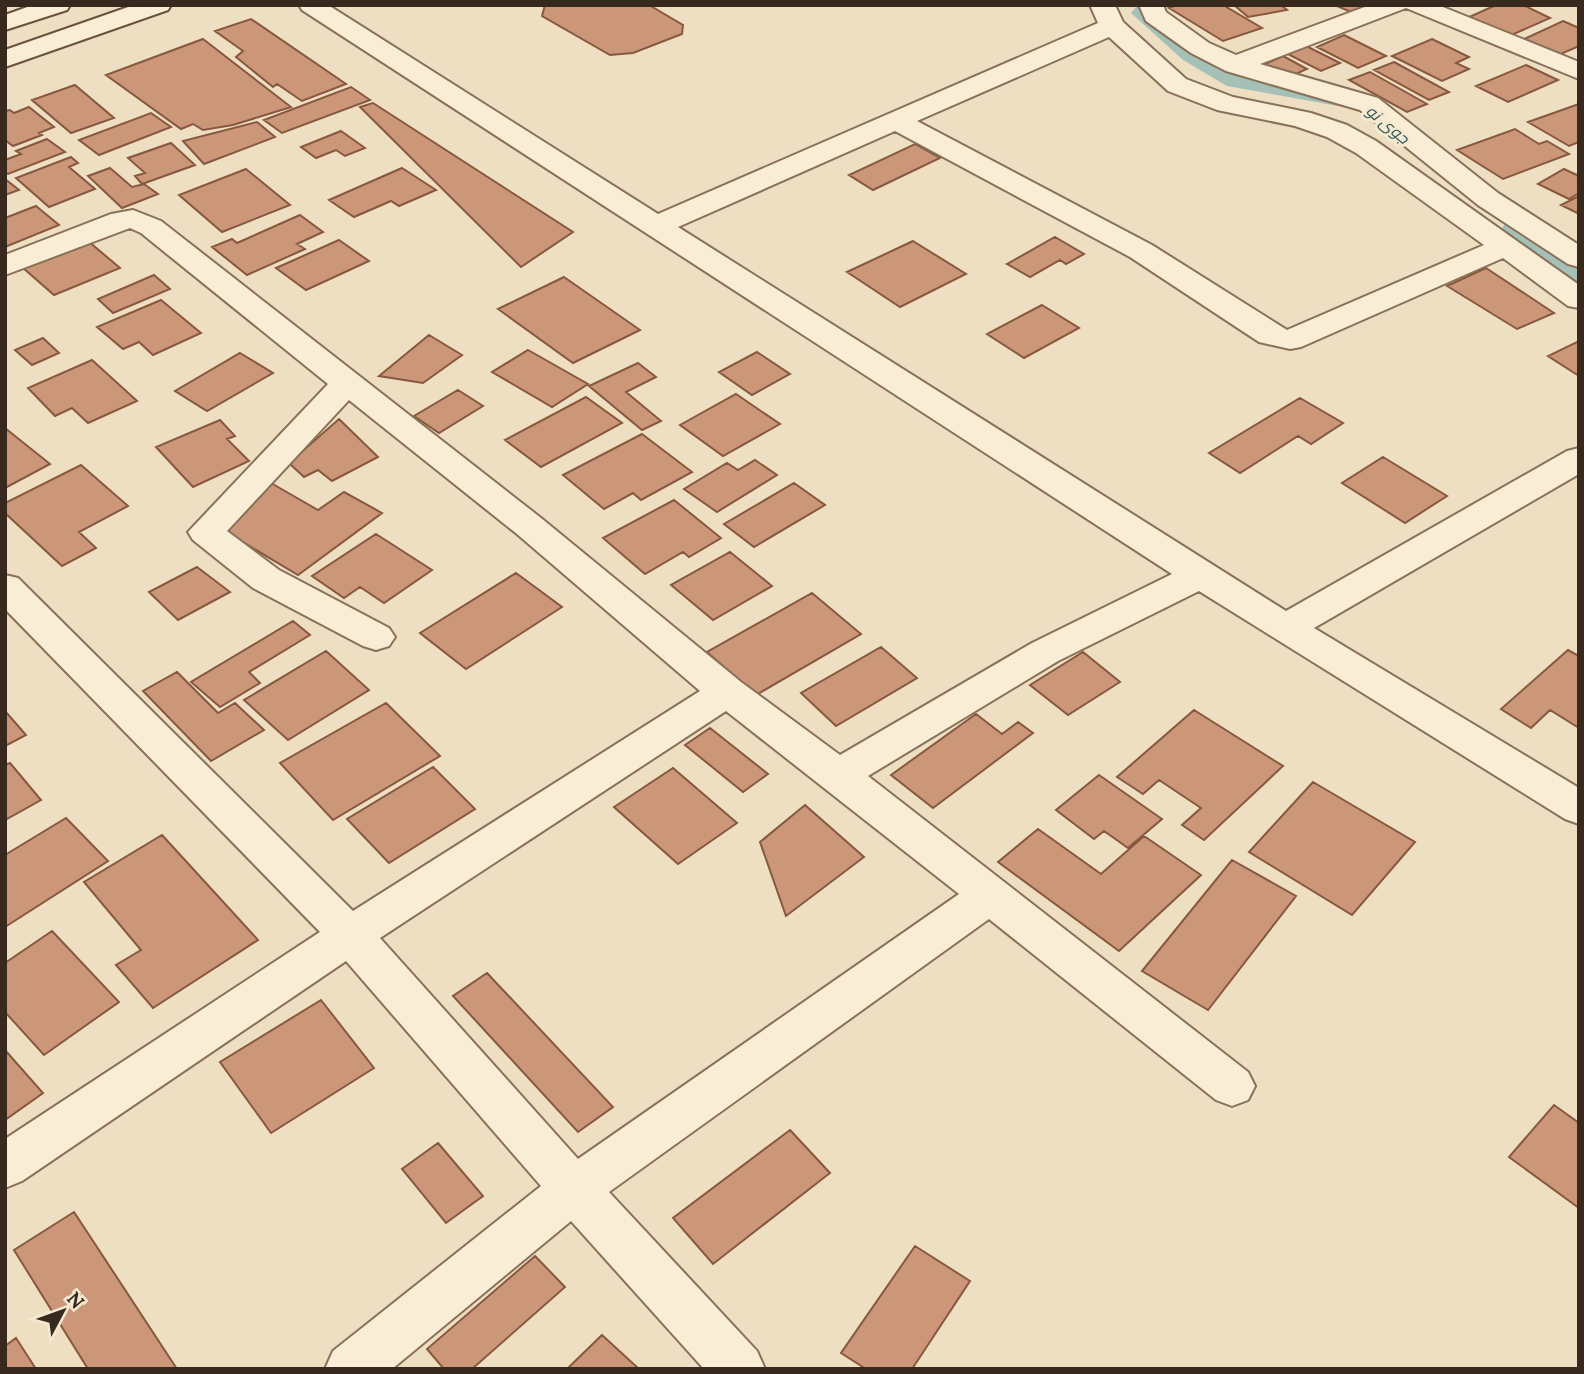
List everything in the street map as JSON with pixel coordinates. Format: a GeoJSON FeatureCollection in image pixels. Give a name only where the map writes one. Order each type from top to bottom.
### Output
{"type":"FeatureCollection","features":[{"type":"Feature","properties":{"kind":"street"},"geometry":{"type":"LineString","coordinates":[[5,23],[58,5]]}},
{"type":"Feature","properties":{"kind":"street"},"geometry":{"type":"LineString","coordinates":[[5,59],[159,5]]}},
{"type":"Feature","properties":{"kind":"street"},"geometry":{"type":"LineString","coordinates":[[311,5],[1199,575],[1579,808]]}},
{"type":"Feature","properties":{"kind":"street"},"geometry":{"type":"LineString","coordinates":[[1150,5],[1155,16],[1200,48],[1235,65],[1368,104],[1416,139],[1488,199],[1579,258]]}},
{"type":"Feature","properties":{"kind":"street"},"geometry":{"type":"LineString","coordinates":[[1235,65],[1306,36],[1395,5]]}},
{"type":"Feature","properties":{"kind":"street"},"geometry":{"type":"LineString","coordinates":[[1416,5],[1579,71]]}},
{"type":"Feature","properties":{"kind":"street"},"geometry":{"type":"LineString","coordinates":[[655,226],[894,120],[1107,16],[1177,85],[1226,104],[1301,119],[1337,131],[1366,146],[1579,299]]}},
{"type":"Feature","properties":{"kind":"street"},"geometry":{"type":"LineString","coordinates":[[894,120],[1141,251],[1270,335],[1290,340],[1504,247]]}},
{"type":"Feature","properties":{"kind":"street"},"geometry":{"type":"LineString","coordinates":[[5,266],[111,223],[133,219],[151,227],[529,526],[727,692],[838,775],[1232,1086]]}},
{"type":"Feature","properties":{"kind":"street"},"geometry":{"type":"LineString","coordinates":[[349,382],[206,532],[266,579],[376,638]]}},
{"type":"Feature","properties":{"kind":"street"},"geometry":{"type":"LineString","coordinates":[[1286,628],[1579,459]]}},
{"type":"Feature","properties":{"kind":"street"},"geometry":{"type":"LineString","coordinates":[[838,775],[1045,652],[1199,575]]}},
{"type":"Feature","properties":{"kind":"street"},"geometry":{"type":"LineString","coordinates":[[5,587],[350,936],[574,1189],[739,1369]]}},
{"type":"Feature","properties":{"kind":"street"},"geometry":{"type":"LineString","coordinates":[[5,1166],[350,936],[727,692]]}},
{"type":"Feature","properties":{"kind":"street"},"geometry":{"type":"LineString","coordinates":[[351,1369],[574,1189],[990,895]]}},
{"type":"Feature","properties":{"kind":"building"},"geometry":{"type":"Polygon","coordinates":[[[545,5],[649,5],[683,25],[682,34],[633,53],[610,55],[542,16],[545,5]]]}},
{"type":"Feature","properties":{"kind":"building"},"geometry":{"type":"Polygon","coordinates":[[[1177,5],[1223,5],[1262,28],[1223,41],[1169,8],[1177,5]]]}},
{"type":"Feature","properties":{"kind":"building"},"geometry":{"type":"Polygon","coordinates":[[[1234,5],[1281,5],[1287,10],[1248,17],[1234,5]]]}},
{"type":"Feature","properties":{"kind":"building"},"geometry":{"type":"Polygon","coordinates":[[[1335,5],[1372,5],[1353,13],[1335,5]]]}},
{"type":"Feature","properties":{"kind":"building"},"geometry":{"type":"Polygon","coordinates":[[[1496,5],[1523,5],[1550,18],[1507,37],[1467,18],[1496,5]]]}},
{"type":"Feature","properties":{"kind":"building"},"geometry":{"type":"Polygon","coordinates":[[[251,19],[346,84],[302,101],[277,84],[273,87],[236,57],[243,51],[215,31],[251,19]]]}},
{"type":"Feature","properties":{"kind":"building"},"geometry":{"type":"Polygon","coordinates":[[[1563,21],[1579,28],[1579,46],[1554,57],[1520,41],[1563,21]]]}},
{"type":"Feature","properties":{"kind":"building"},"geometry":{"type":"Polygon","coordinates":[[[1344,35],[1386,56],[1358,68],[1317,47],[1344,35]]]}},
{"type":"Feature","properties":{"kind":"building"},"geometry":{"type":"Polygon","coordinates":[[[203,39],[291,107],[233,125],[203,130],[193,124],[181,129],[106,75],[203,39]]]}},
{"type":"Feature","properties":{"kind":"building"},"geometry":{"type":"Polygon","coordinates":[[[1432,39],[1469,57],[1456,63],[1469,69],[1442,81],[1392,56],[1432,39]]]}},
{"type":"Feature","properties":{"kind":"building"},"geometry":{"type":"Polygon","coordinates":[[[1300,43],[1340,63],[1321,71],[1282,51],[1300,43]]]}},
{"type":"Feature","properties":{"kind":"building"},"geometry":{"type":"Polygon","coordinates":[[[1283,56],[1307,69],[1287,78],[1263,65],[1283,56]]]}},
{"type":"Feature","properties":{"kind":"building"},"geometry":{"type":"Polygon","coordinates":[[[1394,62],[1449,92],[1429,100],[1374,70],[1394,62]]]}},
{"type":"Feature","properties":{"kind":"building"},"geometry":{"type":"Polygon","coordinates":[[[1526,65],[1558,80],[1508,102],[1476,86],[1526,65]]]}},
{"type":"Feature","properties":{"kind":"building"},"geometry":{"type":"Polygon","coordinates":[[[1370,72],[1427,104],[1407,112],[1349,80],[1370,72]]]}},
{"type":"Feature","properties":{"kind":"building"},"geometry":{"type":"Polygon","coordinates":[[[75,85],[114,118],[71,133],[32,100],[75,85]]]}},
{"type":"Feature","properties":{"kind":"building"},"geometry":{"type":"Polygon","coordinates":[[[351,87],[370,100],[282,133],[264,120],[351,87]]]}},
{"type":"Feature","properties":{"kind":"building"},"geometry":{"type":"Polygon","coordinates":[[[373,103],[573,232],[521,267],[360,107],[373,103]]]}},
{"type":"Feature","properties":{"kind":"building"},"geometry":{"type":"Polygon","coordinates":[[[1579,104],[1579,142],[1569,146],[1528,122],[1579,104]]]}},
{"type":"Feature","properties":{"kind":"building"},"geometry":{"type":"Polygon","coordinates":[[[29,107],[54,127],[39,133],[42,135],[13,146],[5,140],[5,111],[14,113],[29,107]]]}},
{"type":"Feature","properties":{"kind":"building"},"geometry":{"type":"Polygon","coordinates":[[[151,113],[171,127],[99,155],[79,140],[151,113]]]}},
{"type":"Feature","properties":{"kind":"building"},"geometry":{"type":"Polygon","coordinates":[[[257,122],[275,137],[204,164],[183,141],[257,122]]]}},
{"type":"Feature","properties":{"kind":"building"},"geometry":{"type":"Polygon","coordinates":[[[1515,129],[1539,144],[1547,141],[1569,154],[1503,179],[1457,150],[1515,129]]]}},
{"type":"Feature","properties":{"kind":"building"},"geometry":{"type":"Polygon","coordinates":[[[341,131],[365,148],[345,156],[336,150],[316,158],[301,147],[341,131]]]}},
{"type":"Feature","properties":{"kind":"building"},"geometry":{"type":"Polygon","coordinates":[[[47,139],[65,152],[8,174],[5,172],[5,160],[21,154],[16,151],[47,139]]]}},
{"type":"Feature","properties":{"kind":"building"},"geometry":{"type":"Polygon","coordinates":[[[171,143],[195,165],[142,184],[135,176],[145,173],[128,158],[171,143]]]}},
{"type":"Feature","properties":{"kind":"building"},"geometry":{"type":"Polygon","coordinates":[[[915,144],[940,158],[873,190],[849,175],[915,144]]]}},
{"type":"Feature","properties":{"kind":"building"},"geometry":{"type":"Polygon","coordinates":[[[71,157],[78,163],[69,167],[95,189],[49,207],[16,178],[71,157]]]}},
{"type":"Feature","properties":{"kind":"building"},"geometry":{"type":"Polygon","coordinates":[[[110,168],[132,187],[144,184],[158,194],[122,208],[88,176],[110,168]]]}},
{"type":"Feature","properties":{"kind":"building"},"geometry":{"type":"Polygon","coordinates":[[[402,168],[436,190],[399,206],[391,201],[354,217],[329,200],[402,168]]]}},
{"type":"Feature","properties":{"kind":"building"},"geometry":{"type":"Polygon","coordinates":[[[246,169],[290,205],[222,232],[179,195],[246,169]]]}},
{"type":"Feature","properties":{"kind":"building"},"geometry":{"type":"Polygon","coordinates":[[[1564,169],[1579,176],[1579,193],[1569,199],[1538,184],[1564,169]]]}},
{"type":"Feature","properties":{"kind":"building"},"geometry":{"type":"Polygon","coordinates":[[[5,179],[19,190],[5,195],[5,179]]]}},
{"type":"Feature","properties":{"kind":"building"},"geometry":{"type":"Polygon","coordinates":[[[1579,196],[1579,214],[1561,205],[1579,196]]]}},
{"type":"Feature","properties":{"kind":"building"},"geometry":{"type":"Polygon","coordinates":[[[36,206],[59,225],[5,247],[5,218],[36,206]]]}},
{"type":"Feature","properties":{"kind":"building"},"geometry":{"type":"Polygon","coordinates":[[[300,215],[323,232],[297,244],[305,249],[247,275],[212,247],[232,239],[237,243],[300,215]]]}},
{"type":"Feature","properties":{"kind":"building"},"geometry":{"type":"Polygon","coordinates":[[[1055,237],[1084,254],[1066,264],[1060,260],[1030,277],[1007,264],[1055,237]]]}},
{"type":"Feature","properties":{"kind":"building"},"geometry":{"type":"Polygon","coordinates":[[[339,240],[369,261],[306,290],[276,268],[339,240]]]}},
{"type":"Feature","properties":{"kind":"building"},"geometry":{"type":"Polygon","coordinates":[[[88,241],[120,268],[54,295],[22,267],[88,241]]]}},
{"type":"Feature","properties":{"kind":"building"},"geometry":{"type":"Polygon","coordinates":[[[913,241],[966,274],[900,307],[847,272],[913,241]]]}},
{"type":"Feature","properties":{"kind":"building"},"geometry":{"type":"Polygon","coordinates":[[[1486,268],[1554,313],[1517,329],[1447,286],[1486,268]]]}},
{"type":"Feature","properties":{"kind":"building"},"geometry":{"type":"Polygon","coordinates":[[[154,275],[170,289],[113,313],[98,299],[154,275]]]}},
{"type":"Feature","properties":{"kind":"building"},"geometry":{"type":"Polygon","coordinates":[[[564,277],[640,330],[573,363],[498,309],[564,277]]]}},
{"type":"Feature","properties":{"kind":"building"},"geometry":{"type":"Polygon","coordinates":[[[161,300],[201,333],[153,355],[139,342],[123,349],[97,327],[161,300]]]}},
{"type":"Feature","properties":{"kind":"building"},"geometry":{"type":"Polygon","coordinates":[[[1042,305],[1079,328],[1024,358],[987,334],[1042,305]]]}},
{"type":"Feature","properties":{"kind":"building"},"geometry":{"type":"Polygon","coordinates":[[[429,335],[462,355],[423,383],[379,376],[429,335]]]}},
{"type":"Feature","properties":{"kind":"building"},"geometry":{"type":"Polygon","coordinates":[[[43,338],[59,353],[32,365],[15,350],[43,338]]]}},
{"type":"Feature","properties":{"kind":"building"},"geometry":{"type":"Polygon","coordinates":[[[1579,341],[1579,376],[1548,356],[1579,341]]]}},
{"type":"Feature","properties":{"kind":"building"},"geometry":{"type":"Polygon","coordinates":[[[528,350],[588,384],[552,407],[492,372],[528,350]]]}},
{"type":"Feature","properties":{"kind":"building"},"geometry":{"type":"Polygon","coordinates":[[[757,352],[790,374],[752,395],[719,372],[757,352]]]}},
{"type":"Feature","properties":{"kind":"building"},"geometry":{"type":"Polygon","coordinates":[[[240,353],[273,373],[207,411],[175,391],[240,353]]]}},
{"type":"Feature","properties":{"kind":"building"},"geometry":{"type":"Polygon","coordinates":[[[92,360],[137,401],[88,423],[72,408],[55,416],[28,388],[92,360]]]}},
{"type":"Feature","properties":{"kind":"building"},"geometry":{"type":"Polygon","coordinates":[[[638,363],[656,377],[626,392],[661,421],[642,430],[589,386],[638,363]]]}},
{"type":"Feature","properties":{"kind":"building"},"geometry":{"type":"Polygon","coordinates":[[[458,390],[483,406],[439,433],[414,416],[458,390]]]}},
{"type":"Feature","properties":{"kind":"building"},"geometry":{"type":"Polygon","coordinates":[[[736,394],[780,424],[723,456],[680,425],[736,394]]]}},
{"type":"Feature","properties":{"kind":"building"},"geometry":{"type":"Polygon","coordinates":[[[586,397],[622,423],[541,467],[505,440],[586,397]]]}},
{"type":"Feature","properties":{"kind":"building"},"geometry":{"type":"Polygon","coordinates":[[[1300,398],[1343,423],[1311,444],[1298,436],[1240,473],[1209,453],[1300,398]]]}},
{"type":"Feature","properties":{"kind":"building"},"geometry":{"type":"Polygon","coordinates":[[[339,419],[378,457],[332,481],[318,470],[304,477],[289,463],[339,419]]]}},
{"type":"Feature","properties":{"kind":"building"},"geometry":{"type":"Polygon","coordinates":[[[220,420],[235,436],[227,439],[249,461],[193,487],[156,447],[220,420]]]}},
{"type":"Feature","properties":{"kind":"building"},"geometry":{"type":"Polygon","coordinates":[[[5,428],[50,464],[5,488],[5,428]]]}},
{"type":"Feature","properties":{"kind":"building"},"geometry":{"type":"Polygon","coordinates":[[[642,434],[692,472],[641,500],[633,493],[604,509],[563,475],[642,434]]]}},
{"type":"Feature","properties":{"kind":"building"},"geometry":{"type":"Polygon","coordinates":[[[1383,457],[1447,496],[1405,523],[1342,483],[1383,457]]]}},
{"type":"Feature","properties":{"kind":"building"},"geometry":{"type":"Polygon","coordinates":[[[755,460],[777,475],[717,512],[684,489],[727,463],[738,470],[755,460]]]}},
{"type":"Feature","properties":{"kind":"building"},"geometry":{"type":"Polygon","coordinates":[[[81,465],[128,506],[79,532],[96,548],[62,566],[5,513],[5,503],[81,465]]]}},
{"type":"Feature","properties":{"kind":"building"},"geometry":{"type":"Polygon","coordinates":[[[271,483],[318,510],[344,492],[382,513],[298,575],[221,529],[271,483]]]}},
{"type":"Feature","properties":{"kind":"building"},"geometry":{"type":"Polygon","coordinates":[[[794,483],[825,505],[754,547],[724,524],[794,483]]]}},
{"type":"Feature","properties":{"kind":"building"},"geometry":{"type":"Polygon","coordinates":[[[674,500],[721,538],[689,557],[683,552],[645,574],[603,538],[674,500]]]}},
{"type":"Feature","properties":{"kind":"building"},"geometry":{"type":"Polygon","coordinates":[[[376,534],[432,570],[384,603],[360,587],[344,598],[312,576],[376,534]]]}},
{"type":"Feature","properties":{"kind":"building"},"geometry":{"type":"Polygon","coordinates":[[[730,552],[772,586],[713,620],[671,585],[730,552]]]}},
{"type":"Feature","properties":{"kind":"building"},"geometry":{"type":"Polygon","coordinates":[[[197,567],[230,592],[178,620],[149,592],[197,567]]]}},
{"type":"Feature","properties":{"kind":"building"},"geometry":{"type":"Polygon","coordinates":[[[516,573],[562,607],[466,669],[420,633],[516,573]]]}},
{"type":"Feature","properties":{"kind":"building"},"geometry":{"type":"Polygon","coordinates":[[[812,593],[861,634],[756,695],[707,652],[812,593]]]}},
{"type":"Feature","properties":{"kind":"building"},"geometry":{"type":"Polygon","coordinates":[[[293,621],[310,635],[249,672],[260,683],[220,707],[191,682],[293,621]]]}},
{"type":"Feature","properties":{"kind":"building"},"geometry":{"type":"Polygon","coordinates":[[[881,647],[917,678],[836,726],[801,693],[881,647]]]}},
{"type":"Feature","properties":{"kind":"building"},"geometry":{"type":"Polygon","coordinates":[[[1568,650],[1579,656],[1579,728],[1550,710],[1531,728],[1501,709],[1568,650]]]}},
{"type":"Feature","properties":{"kind":"building"},"geometry":{"type":"Polygon","coordinates":[[[326,651],[369,690],[288,740],[244,700],[326,651]]]}},
{"type":"Feature","properties":{"kind":"building"},"geometry":{"type":"Polygon","coordinates":[[[1083,652],[1120,682],[1068,715],[1030,685],[1083,652]]]}},
{"type":"Feature","properties":{"kind":"building"},"geometry":{"type":"Polygon","coordinates":[[[177,672],[218,713],[235,703],[264,730],[211,761],[143,691],[177,672]]]}},
{"type":"Feature","properties":{"kind":"building"},"geometry":{"type":"Polygon","coordinates":[[[386,703],[440,756],[333,820],[280,763],[386,703]]]}},
{"type":"Feature","properties":{"kind":"building"},"geometry":{"type":"Polygon","coordinates":[[[1194,710],[1283,766],[1204,840],[1182,825],[1201,808],[1159,780],[1143,794],[1117,777],[1194,710]]]}},
{"type":"Feature","properties":{"kind":"building"},"geometry":{"type":"Polygon","coordinates":[[[5,711],[26,735],[5,746],[5,711]]]}},
{"type":"Feature","properties":{"kind":"building"},"geometry":{"type":"Polygon","coordinates":[[[976,714],[1002,734],[1018,722],[1033,733],[933,808],[891,775],[976,714]]]}},
{"type":"Feature","properties":{"kind":"building"},"geometry":{"type":"Polygon","coordinates":[[[710,728],[768,774],[743,792],[685,745],[710,728]]]}},
{"type":"Feature","properties":{"kind":"building"},"geometry":{"type":"Polygon","coordinates":[[[10,763],[41,800],[5,820],[5,765],[10,763]]]}},
{"type":"Feature","properties":{"kind":"building"},"geometry":{"type":"Polygon","coordinates":[[[433,767],[475,809],[389,863],[347,819],[433,767]]]}},
{"type":"Feature","properties":{"kind":"building"},"geometry":{"type":"Polygon","coordinates":[[[673,768],[737,823],[678,864],[614,807],[673,768]]]}},
{"type":"Feature","properties":{"kind":"building"},"geometry":{"type":"Polygon","coordinates":[[[1099,775],[1162,819],[1128,848],[1104,831],[1094,839],[1056,810],[1099,775]]]}},
{"type":"Feature","properties":{"kind":"building"},"geometry":{"type":"Polygon","coordinates":[[[1313,782],[1415,842],[1352,915],[1249,852],[1313,782]]]}},
{"type":"Feature","properties":{"kind":"building"},"geometry":{"type":"Polygon","coordinates":[[[805,805],[864,857],[786,916],[760,842],[805,805]]]}},
{"type":"Feature","properties":{"kind":"building"},"geometry":{"type":"Polygon","coordinates":[[[66,818],[108,861],[5,927],[5,855],[66,818]]]}},
{"type":"Feature","properties":{"kind":"building"},"geometry":{"type":"Polygon","coordinates":[[[1038,829],[1101,874],[1144,836],[1201,875],[1119,951],[998,862],[1038,829]]]}},
{"type":"Feature","properties":{"kind":"building"},"geometry":{"type":"Polygon","coordinates":[[[162,835],[258,940],[153,1008],[116,965],[141,950],[84,882],[162,835]]]}},
{"type":"Feature","properties":{"kind":"building"},"geometry":{"type":"Polygon","coordinates":[[[1232,860],[1296,896],[1208,1010],[1142,971],[1232,860]]]}},
{"type":"Feature","properties":{"kind":"building"},"geometry":{"type":"Polygon","coordinates":[[[52,931],[119,1002],[44,1055],[5,1012],[5,963],[52,931]]]}},
{"type":"Feature","properties":{"kind":"building"},"geometry":{"type":"Polygon","coordinates":[[[487,973],[613,1107],[578,1132],[453,996],[487,973]]]}},
{"type":"Feature","properties":{"kind":"building"},"geometry":{"type":"Polygon","coordinates":[[[321,1000],[374,1068],[271,1133],[220,1062],[321,1000]]]}},
{"type":"Feature","properties":{"kind":"building"},"geometry":{"type":"Polygon","coordinates":[[[5,1050],[43,1093],[5,1120],[5,1050]]]}},
{"type":"Feature","properties":{"kind":"building"},"geometry":{"type":"Polygon","coordinates":[[[1554,1105],[1579,1123],[1579,1208],[1509,1157],[1554,1105]]]}},
{"type":"Feature","properties":{"kind":"building"},"geometry":{"type":"Polygon","coordinates":[[[790,1130],[830,1173],[713,1264],[673,1218],[790,1130]]]}},
{"type":"Feature","properties":{"kind":"building"},"geometry":{"type":"Polygon","coordinates":[[[438,1143],[483,1196],[446,1223],[402,1169],[438,1143]]]}},
{"type":"Feature","properties":{"kind":"building"},"geometry":{"type":"Polygon","coordinates":[[[74,1212],[177,1369],[88,1369],[14,1250],[74,1212]]]}},
{"type":"Feature","properties":{"kind":"building"},"geometry":{"type":"Polygon","coordinates":[[[915,1246],[970,1281],[912,1369],[866,1369],[841,1353],[915,1246]]]}},
{"type":"Feature","properties":{"kind":"building"},"geometry":{"type":"Polygon","coordinates":[[[535,1256],[565,1287],[472,1369],[444,1369],[427,1349],[535,1256]]]}},
{"type":"Feature","properties":{"kind":"building"},"geometry":{"type":"Polygon","coordinates":[[[602,1335],[639,1369],[567,1369],[602,1335]]]}},
{"type":"Feature","properties":{"kind":"building"},"geometry":{"type":"Polygon","coordinates":[[[16,1338],[36,1369],[5,1369],[5,1346],[16,1338]]]}},
{"type":"Feature","properties":{"kind":"waterway","name":"جوی نو"},"geometry":{"type":"LineString","coordinates":[[1146,13],[1194,54],[1238,79],[1338,97]]}},
{"type":"Feature","properties":{"kind":"waterway","name":"جوی نو"},"geometry":{"type":"LineString","coordinates":[[1519,228],[1579,272]]}}]}
